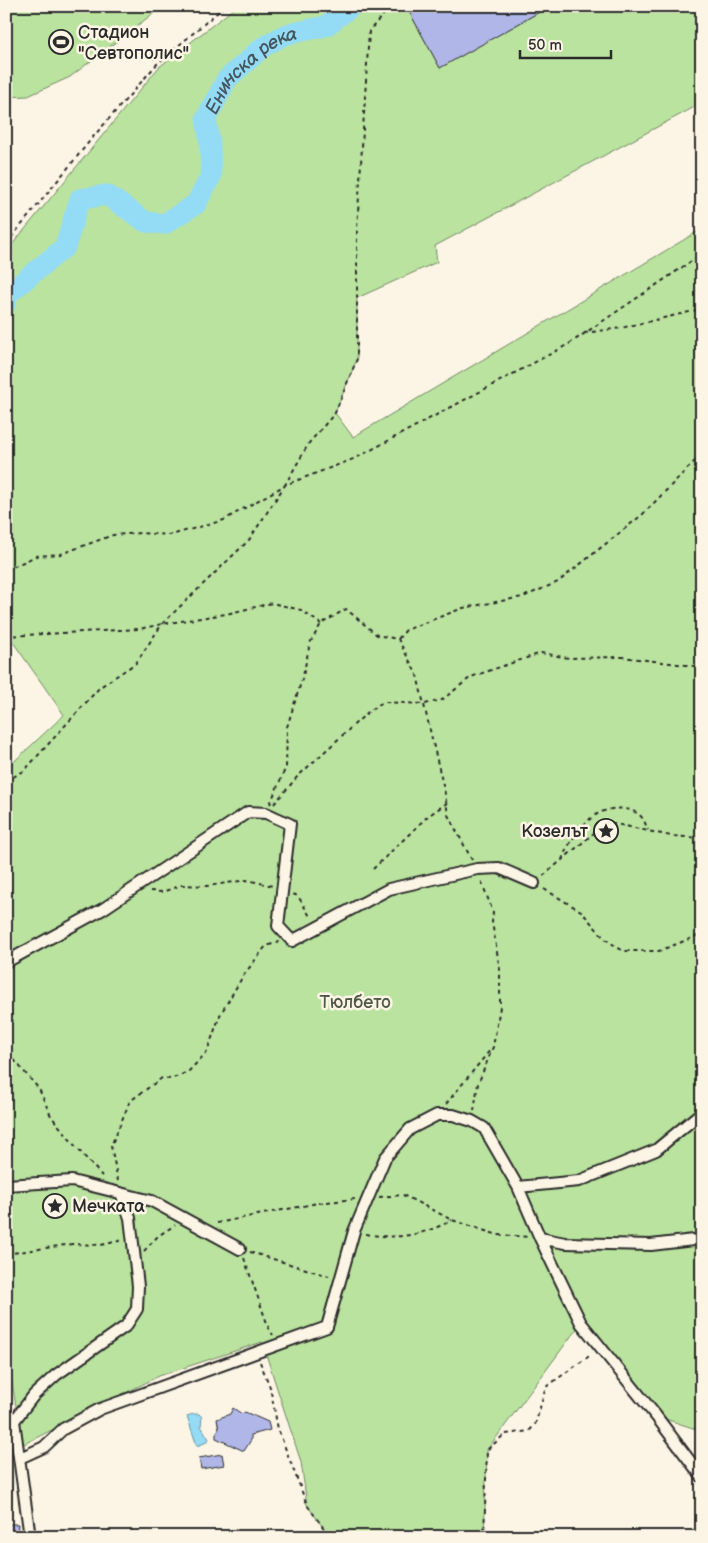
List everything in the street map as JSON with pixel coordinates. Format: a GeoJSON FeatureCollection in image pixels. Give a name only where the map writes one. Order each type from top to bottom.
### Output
{"type":"FeatureCollection","features":[{"type":"Feature","properties":{"kind":"street"},"geometry":{"type":"LineString","coordinates":[[6,962],[103,909],[248,812],[266,813],[290,824],[278,926],[292,942],[389,889],[477,869],[498,868],[534,883]]}},
{"type":"Feature","properties":{"kind":"street"},"geometry":{"type":"LineString","coordinates":[[518,1187],[579,1181],[656,1150],[702,1112]]}},
{"type":"Feature","properties":{"kind":"street"},"geometry":{"type":"LineString","coordinates":[[20,1458],[44,1447],[63,1429],[100,1409],[327,1327],[354,1231],[386,1158],[410,1128],[437,1115],[453,1115],[472,1121],[484,1128],[518,1187],[581,1323],[656,1416],[702,1477]]}},
{"type":"Feature","properties":{"kind":"street"},"geometry":{"type":"LineString","coordinates":[[6,1185],[72,1181],[152,1201],[240,1249]]}},
{"type":"Feature","properties":{"kind":"street"},"geometry":{"type":"LineString","coordinates":[[30,1537],[14,1421],[34,1395],[56,1375],[126,1326],[137,1309],[138,1286],[130,1218],[121,1193]]}},
{"type":"Feature","properties":{"kind":"street"},"geometry":{"type":"LineString","coordinates":[[540,1238],[565,1243],[651,1245],[702,1239]]}},
{"type":"Feature","properties":{"kind":"path"},"geometry":{"type":"LineString","coordinates":[[6,244],[93,137],[156,64],[225,6]]}},
{"type":"Feature","properties":{"kind":"path"},"geometry":{"type":"LineString","coordinates":[[6,781],[24,771],[100,688],[136,663],[162,624],[249,540],[309,444],[335,413],[357,359],[357,229],[370,32],[391,6]]}},
{"type":"Feature","properties":{"kind":"path"},"geometry":{"type":"LineString","coordinates":[[6,570],[36,556],[61,554],[113,536],[141,533],[171,535],[224,520],[285,485],[356,458],[569,344],[702,254]]}},
{"type":"Feature","properties":{"kind":"path"},"geometry":{"type":"LineString","coordinates":[[583,334],[620,328],[702,308]]}},
{"type":"Feature","properties":{"kind":"path"},"geometry":{"type":"LineString","coordinates":[[398,639],[406,630],[463,608],[523,598],[558,582],[644,514],[696,460],[702,457]]}},
{"type":"Feature","properties":{"kind":"path"},"geometry":{"type":"LineString","coordinates":[[6,636],[139,629],[226,614],[272,603],[301,610],[321,624]]}},
{"type":"Feature","properties":{"kind":"path"},"geometry":{"type":"LineString","coordinates":[[266,813],[286,767],[287,726],[303,676],[310,642],[321,624],[346,609],[377,635],[398,639]]}},
{"type":"Feature","properties":{"kind":"path"},"geometry":{"type":"LineString","coordinates":[[398,639],[417,675],[425,704],[448,815],[477,869],[493,912],[492,922],[500,970],[500,1007],[492,1047],[478,1084],[472,1121]]}},
{"type":"Feature","properties":{"kind":"path"},"geometry":{"type":"LineString","coordinates":[[266,813],[298,776],[368,712],[383,702],[425,704],[442,700],[470,677],[541,653],[569,658],[623,657],[702,667]]}},
{"type":"Feature","properties":{"kind":"path"},"geometry":{"type":"LineString","coordinates":[[373,869],[428,816],[446,803]]}},
{"type":"Feature","properties":{"kind":"path"},"geometry":{"type":"LineString","coordinates":[[561,862],[566,849],[591,818],[604,811],[620,808],[633,810],[643,818],[648,830]]}},
{"type":"Feature","properties":{"kind":"path"},"geometry":{"type":"LineString","coordinates":[[702,838],[671,836],[607,822],[534,883],[580,911],[605,939],[623,951],[659,951],[702,934]]}},
{"type":"Feature","properties":{"kind":"path"},"geometry":{"type":"LineString","coordinates":[[134,889],[162,892],[182,885],[207,886],[247,880],[283,889],[298,896],[317,928]]}},
{"type":"Feature","properties":{"kind":"path"},"geometry":{"type":"LineString","coordinates":[[121,1193],[111,1146],[130,1101],[162,1078],[171,1079],[188,1072],[207,1052],[220,1015],[243,976],[266,946],[289,938]]}},
{"type":"Feature","properties":{"kind":"path"},"geometry":{"type":"LineString","coordinates":[[437,1115],[492,1047]]}},
{"type":"Feature","properties":{"kind":"path"},"geometry":{"type":"LineString","coordinates":[[6,1057],[15,1061],[39,1089],[51,1116],[103,1177]]}},
{"type":"Feature","properties":{"kind":"path"},"geometry":{"type":"LineString","coordinates":[[136,1270],[143,1253],[158,1236],[178,1224],[209,1224],[318,1203],[403,1195],[452,1220],[498,1234],[540,1238]]}},
{"type":"Feature","properties":{"kind":"path"},"geometry":{"type":"LineString","coordinates":[[354,1231],[384,1237],[409,1235],[434,1230],[452,1220]]}},
{"type":"Feature","properties":{"kind":"path"},"geometry":{"type":"LineString","coordinates":[[6,1254],[72,1244],[101,1245],[132,1238]]}},
{"type":"Feature","properties":{"kind":"path"},"geometry":{"type":"LineString","coordinates":[[240,1249],[341,1279]]}},
{"type":"Feature","properties":{"kind":"path"},"geometry":{"type":"LineString","coordinates":[[240,1249],[269,1329],[275,1340]]}},
{"type":"Feature","properties":{"kind":"path"},"geometry":{"type":"LineString","coordinates":[[484,1537],[487,1450],[505,1434],[529,1431],[535,1425],[546,1387],[601,1347]]}},
{"type":"Feature","properties":{"kind":"path"},"geometry":{"type":"LineString","coordinates":[[257,1352],[270,1387],[278,1429],[307,1505],[330,1537]]}},
{"type":"Feature","properties":{"kind":"green space","name":"Стадион \"Севтополис\""},"geometry":{"type":"Polygon","coordinates":[[[6,6],[163,6],[70,77],[28,96],[6,97],[6,6]]]}},
{"type":"Feature","properties":{"kind":"green space","name":"Тюлбето"},"geometry":{"type":"Polygon","coordinates":[[[237,6],[406,6],[440,67],[550,6],[702,6],[702,103],[435,246],[437,262],[357,298],[357,359],[335,413],[353,437],[702,229],[702,1431],[656,1416],[581,1323],[487,1450],[484,1537],[330,1537],[307,1505],[301,1462],[262,1342],[159,1376],[22,1445],[10,1369],[6,1371],[6,769],[64,715],[6,632],[6,252],[159,67],[237,6]]]}},
{"type":"Feature","properties":{"kind":"water"},"geometry":{"type":"Polygon","coordinates":[[[199,1414],[202,1417],[201,1426],[209,1439],[207,1442],[197,1446],[187,1416],[199,1414]]]}},
{"type":"Feature","properties":{"kind":"building"},"geometry":{"type":"Polygon","coordinates":[[[406,6],[550,6],[440,68],[406,6]]]}},
{"type":"Feature","properties":{"kind":"building"},"geometry":{"type":"Polygon","coordinates":[[[233,1408],[242,1414],[245,1412],[268,1422],[270,1430],[251,1435],[251,1440],[244,1451],[216,1438],[216,1433],[219,1429],[217,1419],[230,1414],[233,1408]]]}},
{"type":"Feature","properties":{"kind":"building"},"geometry":{"type":"Polygon","coordinates":[[[222,1454],[224,1465],[201,1469],[199,1458],[222,1454]]]}},
{"type":"Feature","properties":{"kind":"building"},"geometry":{"type":"Polygon","coordinates":[[[6,1524],[18,1524],[17,1537],[6,1537],[6,1524]]]}},
{"type":"Feature","properties":{"kind":"waterway","name":"Енинска река"},"geometry":{"type":"LineString","coordinates":[[6,303],[8,294],[65,247],[80,199],[107,195],[146,222],[164,224],[196,204],[211,176],[210,145],[206,119],[227,79],[263,47],[284,35],[326,26],[352,6]]}},
{"type":"Feature","properties":{"kind":"place","name":"Стадион \"Севтополис\""},"geometry":{"type":"Point","coordinates":[61,42]}},
{"type":"Feature","properties":{"kind":"place","name":"Козелът"},"geometry":{"type":"Point","coordinates":[606,831]}},
{"type":"Feature","properties":{"kind":"place","name":"Мечката"},"geometry":{"type":"Point","coordinates":[55,1206]}}]}
